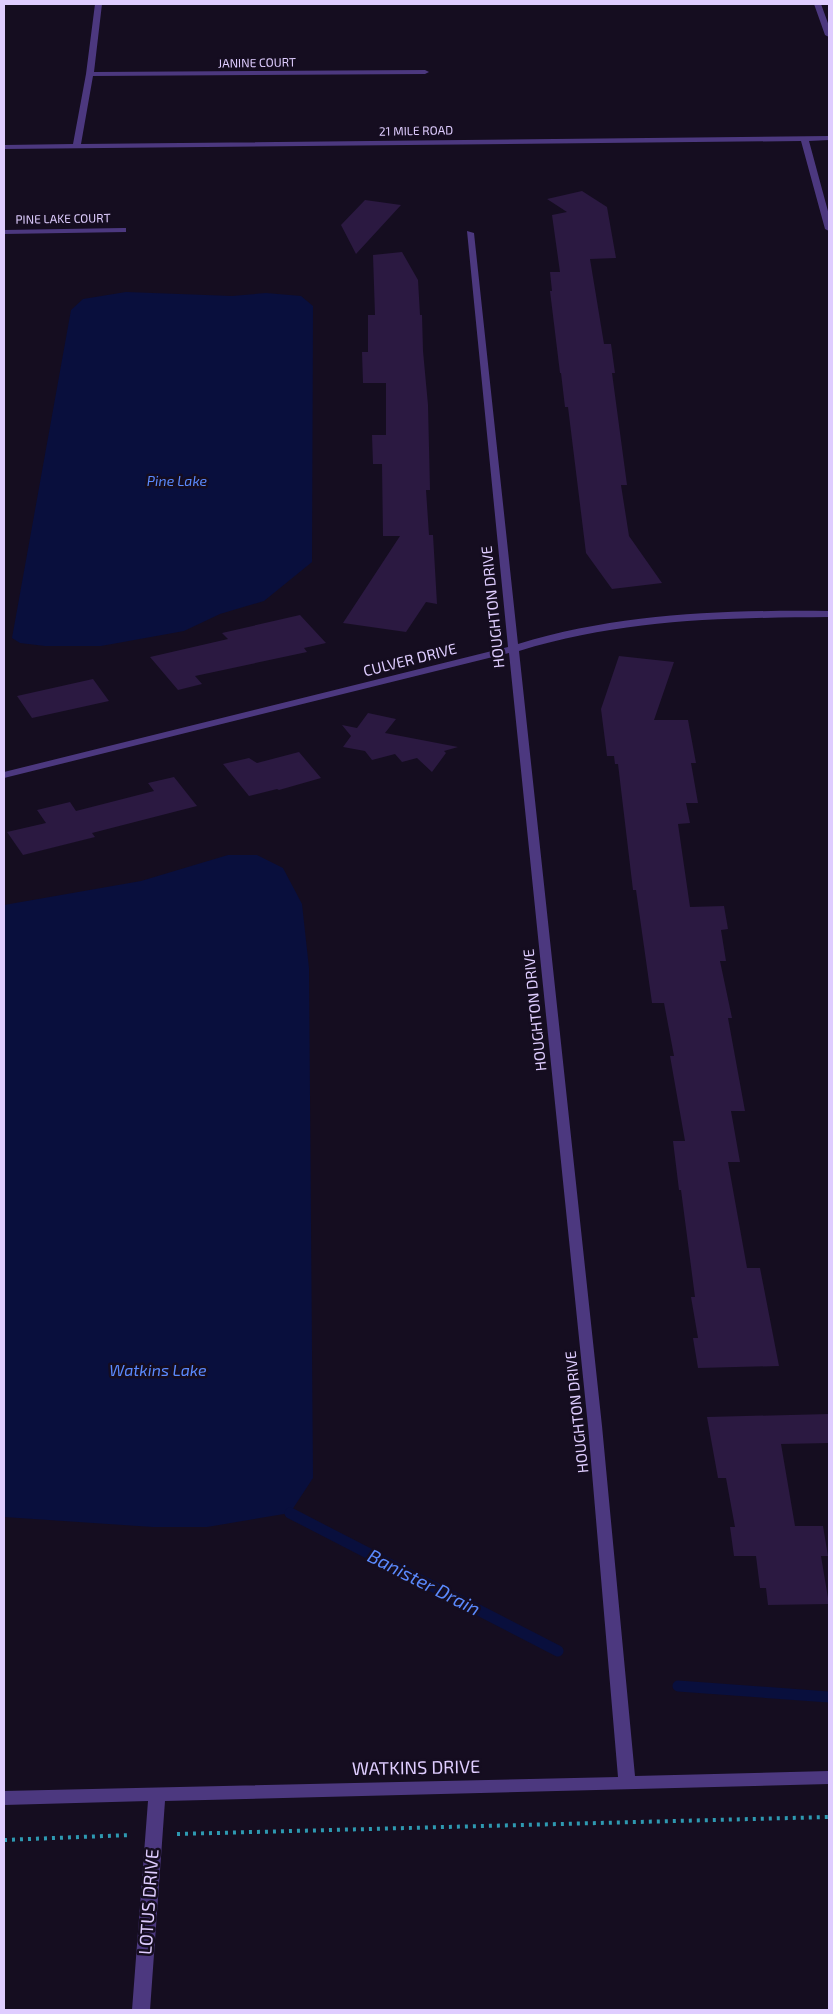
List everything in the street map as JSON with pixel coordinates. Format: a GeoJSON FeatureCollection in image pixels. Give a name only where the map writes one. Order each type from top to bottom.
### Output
{"type":"FeatureCollection","features":[{"type":"Feature","properties":{"kind":"street"},"geometry":{"type":"LineString","coordinates":[[77,146],[90,74],[98,4]]}},
{"type":"Feature","properties":{"kind":"street"},"geometry":{"type":"LineString","coordinates":[[817,4],[829,35]]}},
{"type":"Feature","properties":{"kind":"street","name":"JANINE COURT"},"geometry":{"type":"LineString","coordinates":[[90,74],[425,72]]}},
{"type":"Feature","properties":{"kind":"street"},"geometry":{"type":"LineString","coordinates":[[804,138],[829,229]]}},
{"type":"Feature","properties":{"kind":"street","name":"21 MILE ROAD"},"geometry":{"type":"LineString","coordinates":[[4,147],[829,138]]}},
{"type":"Feature","properties":{"kind":"street","name":"PINE LAKE COURT"},"geometry":{"type":"LineString","coordinates":[[4,232],[123,230]]}},
{"type":"Feature","properties":{"kind":"street","name":"HOUGHTON DRIVE"},"geometry":{"type":"LineString","coordinates":[[470,233],[595,1426],[627,1783]]}},
{"type":"Feature","properties":{"kind":"street","name":"CULVER DRIVE"},"geometry":{"type":"LineString","coordinates":[[4,775],[576,632],[633,623],[736,615],[829,614]]}},
{"type":"Feature","properties":{"kind":"street","name":"WATKINS DRIVE"},"geometry":{"type":"LineString","coordinates":[[4,1798],[829,1778]]}},
{"type":"Feature","properties":{"kind":"street","name":"LOTUS DRIVE"},"geometry":{"type":"LineString","coordinates":[[141,2010],[157,1794]]}},
{"type":"Feature","properties":{"kind":"path"},"geometry":{"type":"LineString","coordinates":[[4,1840],[154,1834],[829,1817]]}},
{"type":"Feature","properties":{"kind":"water","name":"Pine Lake"},"geometry":{"type":"Polygon","coordinates":[[[126,292],[232,296],[266,293],[301,296],[313,306],[312,562],[264,601],[220,614],[184,631],[101,646],[45,646],[20,643],[12,638],[71,310],[83,299],[126,292]]]}},
{"type":"Feature","properties":{"kind":"water","name":"Watkins Lake"},"geometry":{"type":"Polygon","coordinates":[[[228,855],[257,855],[283,868],[302,904],[309,968],[313,1478],[290,1513],[207,1527],[153,1527],[4,1517],[4,905],[141,881],[228,855]]]}},
{"type":"Feature","properties":{"kind":"building"},"geometry":{"type":"Polygon","coordinates":[[[582,191],[607,207],[616,258],[590,259],[604,344],[611,344],[615,373],[612,373],[627,485],[621,485],[629,536],[662,583],[612,589],[586,553],[568,407],[565,407],[550,291],[552,291],[550,272],[560,272],[552,215],[567,212],[547,199],[582,191]]]}},
{"type":"Feature","properties":{"kind":"building"},"geometry":{"type":"Polygon","coordinates":[[[365,200],[401,205],[356,254],[341,225],[365,200]]]}},
{"type":"Feature","properties":{"kind":"building"},"geometry":{"type":"Polygon","coordinates":[[[402,252],[418,280],[420,315],[422,315],[428,405],[430,490],[426,490],[429,535],[433,535],[437,604],[426,602],[406,632],[343,623],[400,536],[383,536],[382,464],[373,464],[372,435],[386,435],[386,383],[363,383],[362,352],[368,352],[368,315],[375,315],[373,255],[402,252]]]}},
{"type":"Feature","properties":{"kind":"building"},"geometry":{"type":"Polygon","coordinates":[[[300,615],[326,643],[304,648],[307,652],[195,676],[202,684],[178,690],[150,657],[228,639],[222,633],[300,615]]]}},
{"type":"Feature","properties":{"kind":"building"},"geometry":{"type":"Polygon","coordinates":[[[619,656],[674,662],[654,720],[688,720],[696,763],[691,763],[698,803],[686,803],[690,823],[678,824],[690,907],[724,906],[728,929],[721,930],[726,961],[720,961],[732,1018],[728,1018],[745,1111],[731,1111],[740,1162],[728,1162],[747,1268],[760,1268],[779,1366],[698,1368],[693,1338],[698,1338],[691,1297],[695,1297],[673,1141],[685,1141],[670,1056],[674,1056],[664,1003],[652,1003],[636,890],[633,890],[618,764],[615,764],[614,756],[607,756],[601,709],[619,656]]]}},
{"type":"Feature","properties":{"kind":"building"},"geometry":{"type":"Polygon","coordinates":[[[93,679],[109,701],[32,718],[17,696],[93,679]]]}},
{"type":"Feature","properties":{"kind":"building"},"geometry":{"type":"Polygon","coordinates":[[[368,713],[396,719],[385,733],[458,747],[444,751],[446,753],[432,772],[417,758],[402,762],[395,754],[372,760],[365,751],[343,747],[351,736],[342,725],[357,728],[368,713]]]}},
{"type":"Feature","properties":{"kind":"building"},"geometry":{"type":"Polygon","coordinates":[[[299,752],[321,778],[249,796],[223,764],[249,758],[257,763],[299,752]]]}},
{"type":"Feature","properties":{"kind":"building"},"geometry":{"type":"Polygon","coordinates":[[[174,777],[197,806],[92,833],[95,837],[23,855],[7,832],[46,823],[37,810],[70,802],[76,811],[154,791],[148,783],[174,777]]]}},
{"type":"Feature","properties":{"kind":"building"},"geometry":{"type":"Polygon","coordinates":[[[829,1414],[829,1443],[781,1444],[795,1526],[823,1526],[828,1556],[821,1556],[829,1604],[768,1605],[766,1588],[760,1588],[756,1556],[734,1556],[730,1527],[735,1527],[726,1478],[718,1478],[707,1417],[829,1414]]]}},
{"type":"Feature","properties":{"kind":"waterway","name":"Banister Drain"},"geometry":{"type":"LineString","coordinates":[[290,1513],[558,1651]]}},
{"type":"Feature","properties":{"kind":"waterway","name":"Banister Drain"},"geometry":{"type":"LineString","coordinates":[[678,1686],[829,1697]]}}]}
